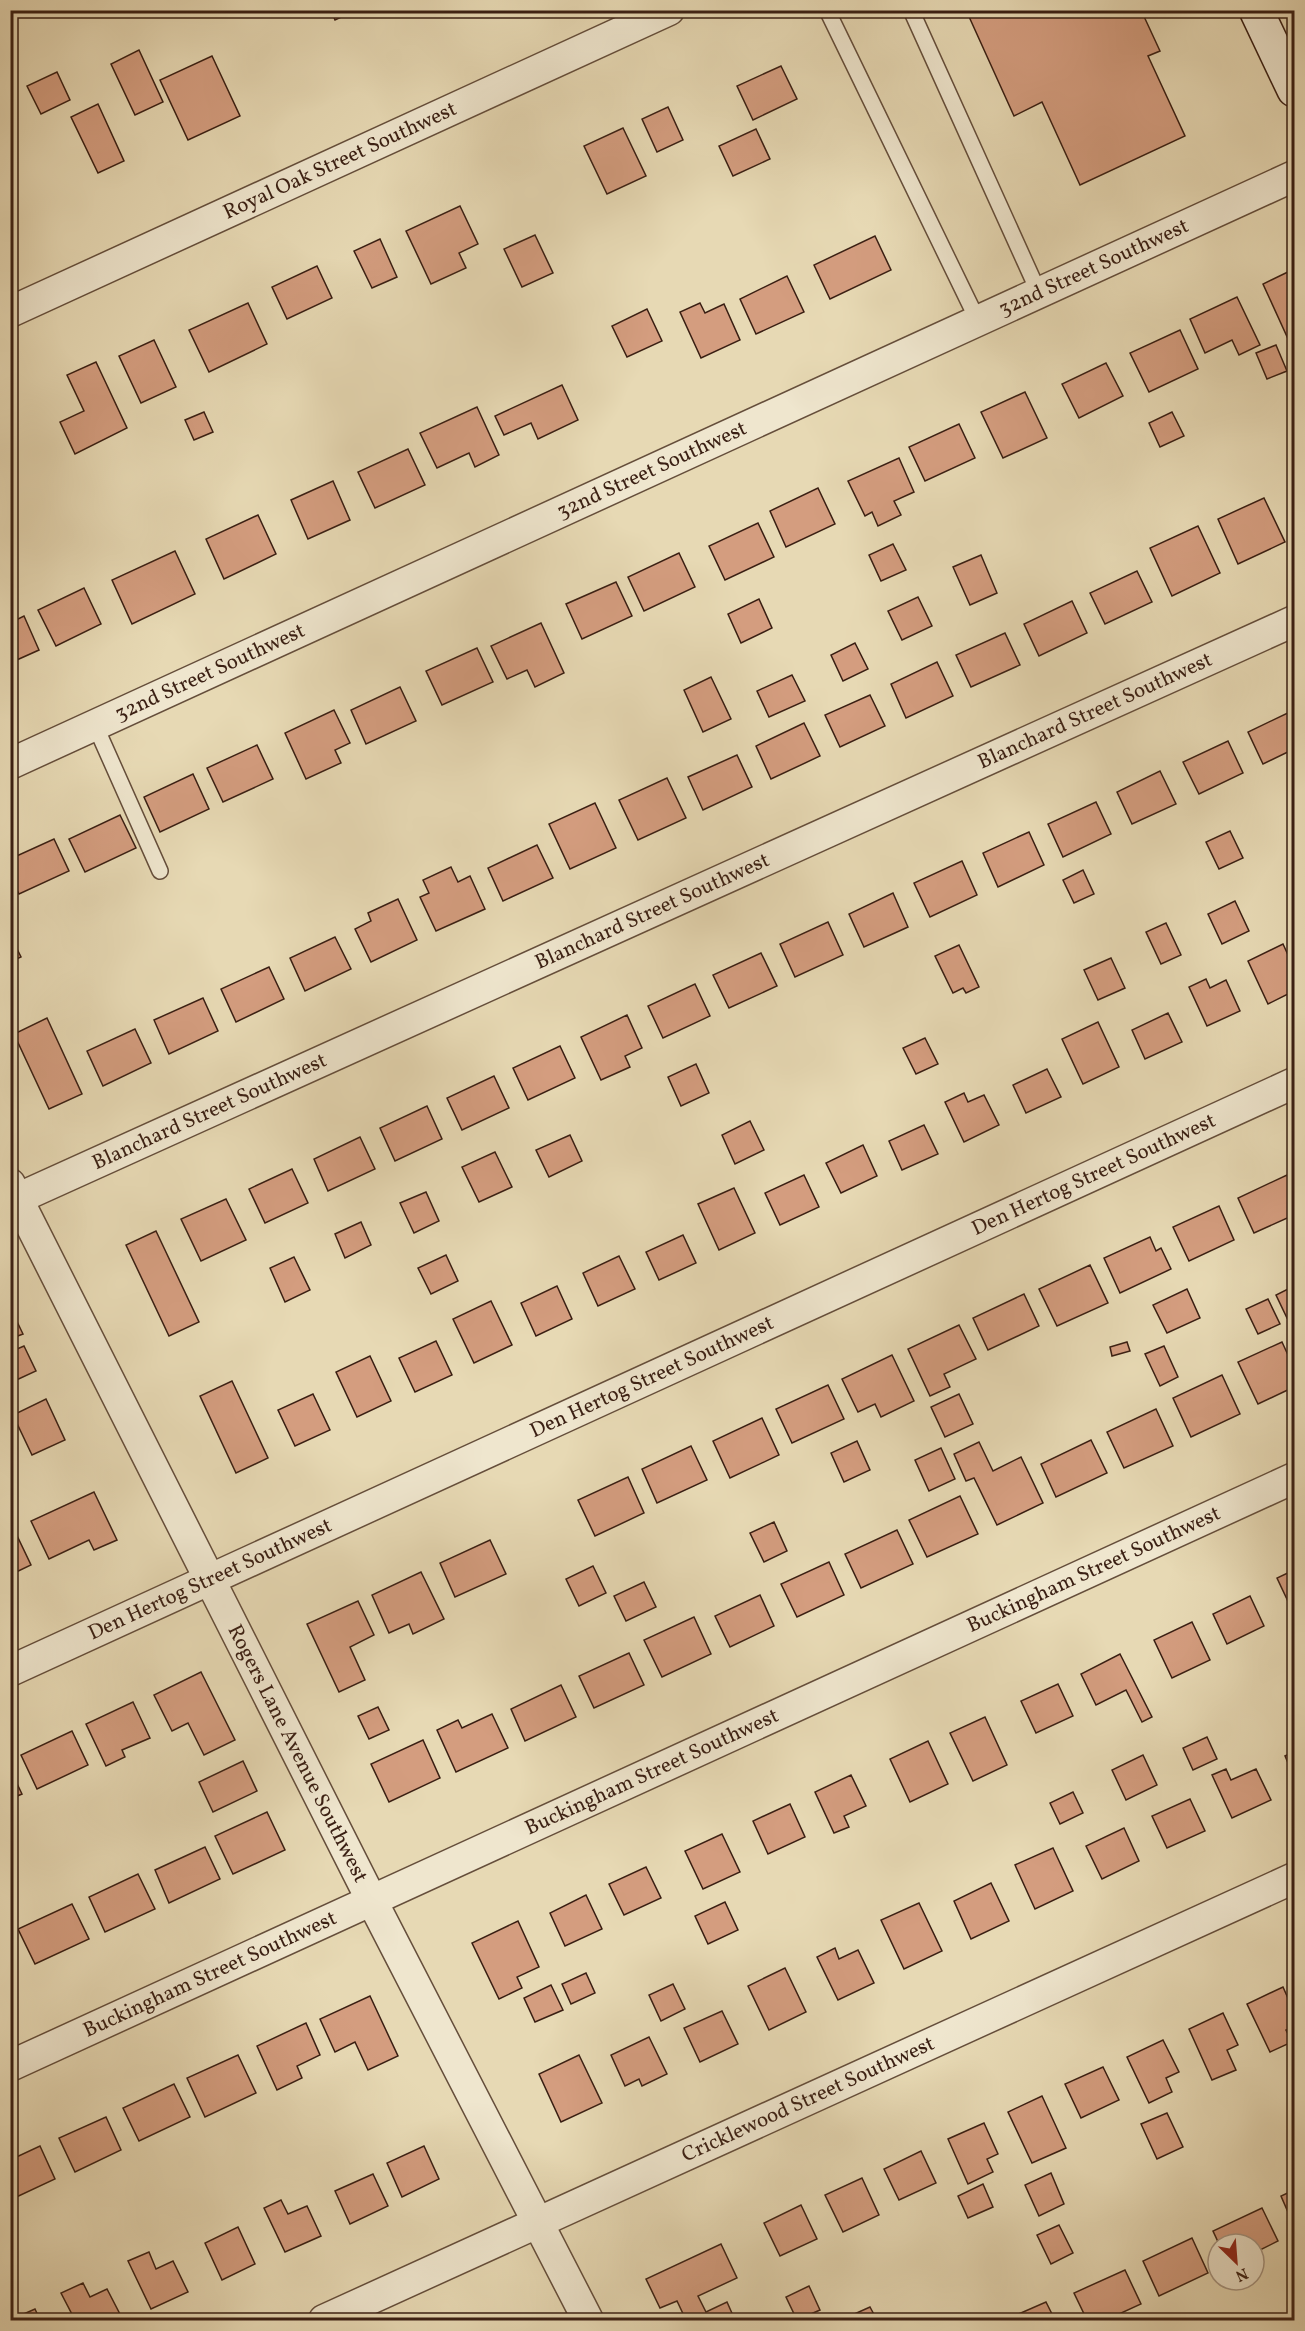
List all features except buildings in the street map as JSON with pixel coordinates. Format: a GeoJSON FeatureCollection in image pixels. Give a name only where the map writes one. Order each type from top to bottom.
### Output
{"type":"FeatureCollection","features":[{"type":"Feature","properties":{"kind":"street","name":"Royal Oak Street Southwest"},"geometry":{"type":"LineString","coordinates":[[10,312],[669,10]]}},
{"type":"Feature","properties":{"kind":"street"},"geometry":{"type":"LineString","coordinates":[[1256,10],[1294,90]]}},
{"type":"Feature","properties":{"kind":"street","name":"32nd Street Southwest"},"geometry":{"type":"LineString","coordinates":[[10,764],[1294,176]]}},
{"type":"Feature","properties":{"kind":"street","name":"Blanchard Street Southwest"},"geometry":{"type":"LineString","coordinates":[[13,1195],[1294,621]]}},
{"type":"Feature","properties":{"kind":"street","name":"Den Hertog Street Southwest"},"geometry":{"type":"LineString","coordinates":[[10,1671],[1294,1083]]}},
{"type":"Feature","properties":{"kind":"street","name":"Rogers Lane Avenue Southwest"},"geometry":{"type":"LineString","coordinates":[[13,1195],[588,2320]]}},
{"type":"Feature","properties":{"kind":"street","name":"Buckingham Street Southwest"},"geometry":{"type":"LineString","coordinates":[[10,2066],[1294,1478]]}},
{"type":"Feature","properties":{"kind":"street","name":"Cricklewood Street Southwest"},"geometry":{"type":"LineString","coordinates":[[324,2320],[1294,1878]]}},
{"type":"Feature","properties":{"kind":"lane"},"geometry":{"type":"LineString","coordinates":[[827,10],[978,321]]}},
{"type":"Feature","properties":{"kind":"lane"},"geometry":{"type":"LineString","coordinates":[[910,10],[1040,292]]}},
{"type":"Feature","properties":{"kind":"lane"},"geometry":{"type":"LineString","coordinates":[[94,725],[160,871]]}}]}
